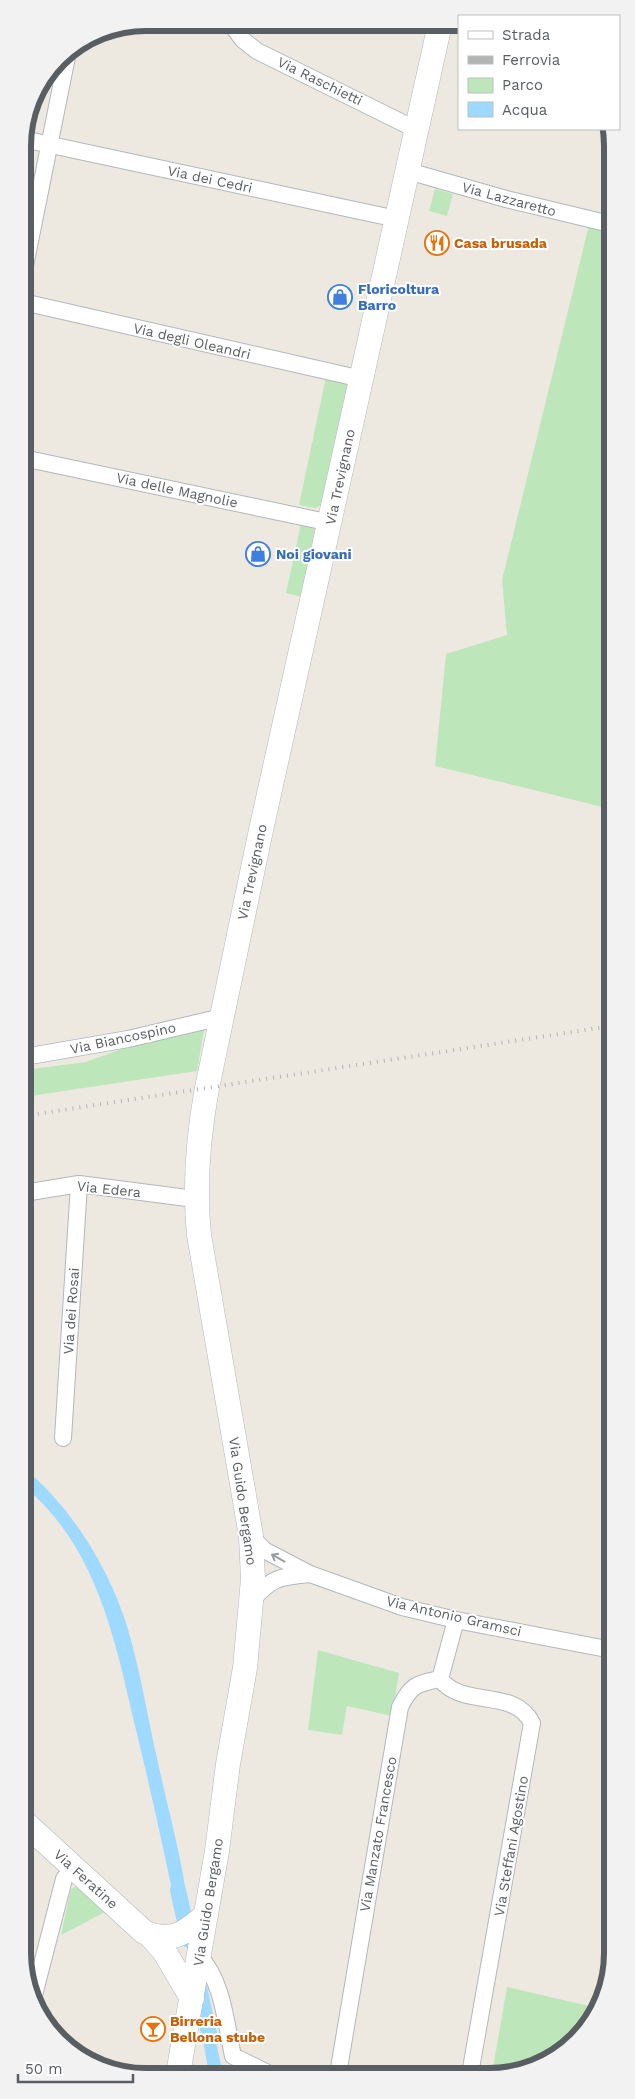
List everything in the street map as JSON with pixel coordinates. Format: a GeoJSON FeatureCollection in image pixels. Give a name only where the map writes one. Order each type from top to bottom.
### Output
{"type":"FeatureCollection","features":[{"type":"Feature","properties":{"kind":"main road","name":"Via Trevignano"},"geometry":{"type":"LineString","coordinates":[[222,1017],[261,830],[331,523],[438,31]]}},
{"type":"Feature","properties":{"kind":"main road","name":"Via Guido Bergamo"},"geometry":{"type":"LineString","coordinates":[[179,2068],[217,1851],[228,1764],[245,1668],[253,1579],[251,1536],[199,1235],[195,1199],[203,1111],[222,1017]]}},
{"type":"Feature","properties":{"kind":"main road","name":"Via Feratine"},"geometry":{"type":"LineString","coordinates":[[31,1828],[159,1943]]}},
{"type":"Feature","properties":{"kind":"main road"},"geometry":{"type":"LineString","coordinates":[[159,1943],[182,1934],[206,1915]]}},
{"type":"Feature","properties":{"kind":"main road"},"geometry":{"type":"LineString","coordinates":[[159,1943],[186,1964],[199,1955]]}},
{"type":"Feature","properties":{"kind":"main road"},"geometry":{"type":"LineString","coordinates":[[159,1943],[192,1998]]}},
{"type":"Feature","properties":{"kind":"street","name":"Via Raschietti"},"geometry":{"type":"LineString","coordinates":[[236,31],[243,40],[257,50],[417,130]]}},
{"type":"Feature","properties":{"kind":"street"},"geometry":{"type":"LineString","coordinates":[[31,235],[65,65]]}},
{"type":"Feature","properties":{"kind":"street","name":"Via dei Cedri"},"geometry":{"type":"LineString","coordinates":[[31,141],[397,219]]}},
{"type":"Feature","properties":{"kind":"street","name":"Via Lazzaretto"},"geometry":{"type":"LineString","coordinates":[[408,172],[506,199],[604,223]]}},
{"type":"Feature","properties":{"kind":"street","name":"Via degli Oleandri"},"geometry":{"type":"LineString","coordinates":[[31,304],[362,379]]}},
{"type":"Feature","properties":{"kind":"street","name":"Via delle Magnolie"},"geometry":{"type":"LineString","coordinates":[[31,460],[331,523]]}},
{"type":"Feature","properties":{"kind":"street","name":"Via Biancospino"},"geometry":{"type":"LineString","coordinates":[[31,1056],[128,1039],[222,1017]]}},
{"type":"Feature","properties":{"kind":"street","name":"Via Edera"},"geometry":{"type":"LineString","coordinates":[[31,1192],[79,1184],[195,1199]]}},
{"type":"Feature","properties":{"kind":"street","name":"Via dei Rosai"},"geometry":{"type":"LineString","coordinates":[[63,1438],[79,1184]]}},
{"type":"Feature","properties":{"kind":"street","name":"Via Antonio Gramsci"},"geometry":{"type":"LineString","coordinates":[[251,1536],[264,1550],[310,1574],[402,1607],[456,1620],[604,1648]]}},
{"type":"Feature","properties":{"kind":"street"},"geometry":{"type":"LineString","coordinates":[[251,1601],[266,1584],[281,1577],[310,1574]]}},
{"type":"Feature","properties":{"kind":"street"},"geometry":{"type":"LineString","coordinates":[[440,1680],[456,1620]]}},
{"type":"Feature","properties":{"kind":"street","name":"Via Manzato Francesco"},"geometry":{"type":"LineString","coordinates":[[339,2068],[400,1707],[408,1690],[420,1684],[440,1680]]}},
{"type":"Feature","properties":{"kind":"street","name":"Via Steffani Agostino"},"geometry":{"type":"LineString","coordinates":[[440,1680],[454,1692],[519,1706],[528,1714],[532,1723],[471,2068]]}},
{"type":"Feature","properties":{"kind":"street"},"geometry":{"type":"LineString","coordinates":[[36,1986],[64,1879],[73,1867]]}},
{"type":"Feature","properties":{"kind":"street"},"geometry":{"type":"LineString","coordinates":[[199,1955],[208,1967],[215,1982],[234,2056],[258,2068]]}},
{"type":"Feature","properties":{"kind":"green space"},"geometry":{"type":"Polygon","coordinates":[[[435,189],[453,194],[447,216],[429,211],[435,189]]]}},
{"type":"Feature","properties":{"kind":"green space"},"geometry":{"type":"Polygon","coordinates":[[[590,221],[604,224],[604,807],[435,766],[446,654],[507,635],[502,580],[590,221]]]}},
{"type":"Feature","properties":{"kind":"green space"},"geometry":{"type":"Polygon","coordinates":[[[326,377],[343,381],[352,391],[328,502],[315,508],[299,505],[326,377]]]}},
{"type":"Feature","properties":{"kind":"green space"},"geometry":{"type":"Polygon","coordinates":[[[301,524],[322,530],[306,598],[286,593],[301,524]]]}},
{"type":"Feature","properties":{"kind":"green space"},"geometry":{"type":"Polygon","coordinates":[[[204,1030],[197,1071],[31,1096],[31,1069],[86,1062],[138,1043],[204,1030]]]}},
{"type":"Feature","properties":{"kind":"green space"},"geometry":{"type":"Polygon","coordinates":[[[318,1650],[399,1673],[392,1716],[347,1706],[342,1735],[308,1730],[318,1650]]]}},
{"type":"Feature","properties":{"kind":"green space"},"geometry":{"type":"Polygon","coordinates":[[[77,1886],[107,1911],[61,1935],[71,1889],[77,1886]]]}},
{"type":"Feature","properties":{"kind":"green space"},"geometry":{"type":"Polygon","coordinates":[[[507,1987],[591,2006],[575,2029],[559,2044],[533,2059],[512,2066],[493,2068],[507,1987]]]}},
{"type":"Feature","properties":{"kind":"water"},"geometry":{"type":"Polygon","coordinates":[[[31,1475],[58,1501],[87,1540],[110,1582],[127,1626],[183,1873],[188,1909],[177,1913],[152,1799],[111,1630],[100,1598],[86,1567],[70,1538],[49,1511],[31,1493],[31,1475]]]}},
{"type":"Feature","properties":{"kind":"water"},"geometry":{"type":"Polygon","coordinates":[[[209,2010],[222,2068],[208,2068],[198,2013],[209,2010]]]}},
{"type":"Feature","properties":{"kind":"waterway"},"geometry":{"type":"LineString","coordinates":[[178,1890],[189,1940]]}},
{"type":"Feature","properties":{"kind":"waterway"},"geometry":{"type":"LineString","coordinates":[[198,1983],[209,2033]]}},
{"type":"Feature","properties":{"kind":"railway"},"geometry":{"type":"LineString","coordinates":[[31,1115],[604,1027]]}},
{"type":"Feature","properties":{"kind":"place","name":"Casa brusada"},"geometry":{"type":"Point","coordinates":[437,243]}},
{"type":"Feature","properties":{"kind":"place","name":"Floricoltura Barro"},"geometry":{"type":"Point","coordinates":[340,297]}},
{"type":"Feature","properties":{"kind":"place","name":"Noi giovani"},"geometry":{"type":"Point","coordinates":[258,554]}},
{"type":"Feature","properties":{"kind":"place","name":"Birreria Bellona stube"},"geometry":{"type":"Point","coordinates":[153,2029]}}]}
